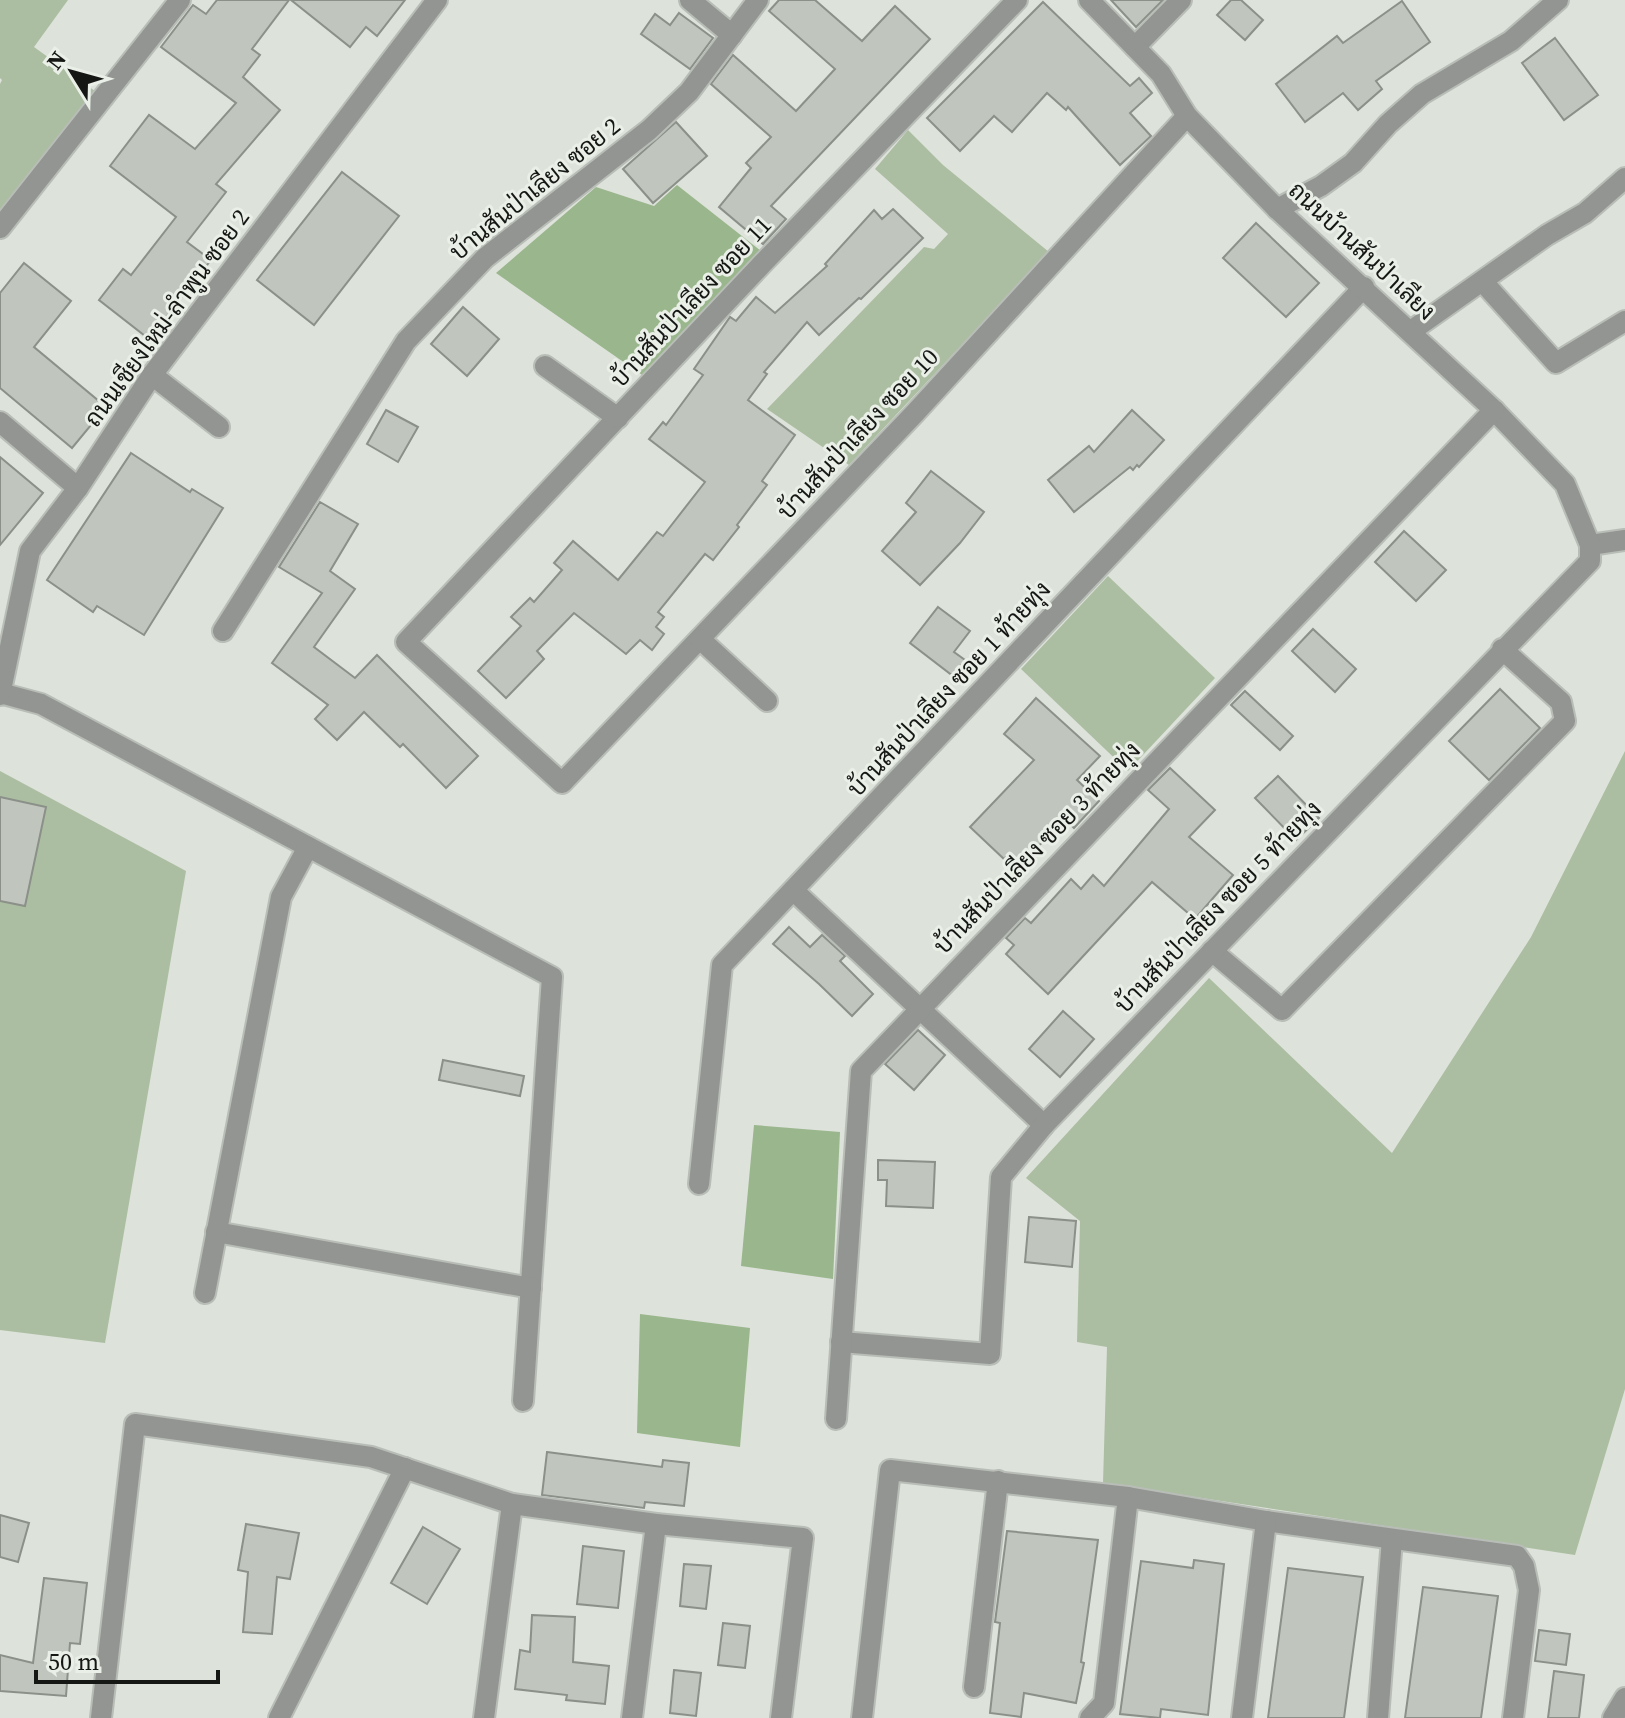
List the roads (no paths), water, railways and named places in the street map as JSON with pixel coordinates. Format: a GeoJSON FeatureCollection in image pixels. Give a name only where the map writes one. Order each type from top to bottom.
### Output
{"type":"FeatureCollection","features":[{"type":"Feature","properties":{"kind":"street"},"geometry":{"type":"LineString","coordinates":[[0,228],[180,0]]}},
{"type":"Feature","properties":{"kind":"street","name":"ถนนเชียงใหม่-ลำพูน ซอย 2"},"geometry":{"type":"LineString","coordinates":[[0,694],[30,551],[78,488],[152,375],[437,0]]}},
{"type":"Feature","properties":{"kind":"street"},"geometry":{"type":"LineString","coordinates":[[690,0],[732,35]]}},
{"type":"Feature","properties":{"kind":"street","name":"บ้านสันป่าเลียง ซอย 2"},"geometry":{"type":"LineString","coordinates":[[223,631],[406,341],[485,258],[649,130],[689,92],[758,0]]}},
{"type":"Feature","properties":{"kind":"street","name":"ถนนบ้านสันป่าเลียง"},"geometry":{"type":"LineString","coordinates":[[1089,0],[1161,74],[1187,116],[1277,209],[1494,410],[1565,484],[1590,545]]}},
{"type":"Feature","properties":{"kind":"street"},"geometry":{"type":"LineString","coordinates":[[1135,47],[1181,0]]}},
{"type":"Feature","properties":{"kind":"street"},"geometry":{"type":"LineString","coordinates":[[1277,209],[1321,186],[1353,163],[1388,124],[1422,94],[1511,41],[1558,0]]}},
{"type":"Feature","properties":{"kind":"street","name":"บ้านสันป่าเลียง ซอย 11"},"geometry":{"type":"LineString","coordinates":[[562,783],[406,642],[1004,4]]}},
{"type":"Feature","properties":{"kind":"street","name":"บ้านสันป่าเลียง ซอย 10"},"geometry":{"type":"LineString","coordinates":[[562,783],[915,413],[1187,116]]}},
{"type":"Feature","properties":{"kind":"street"},"geometry":{"type":"LineString","coordinates":[[1411,331],[1547,235],[1585,213],[1625,178]]}},
{"type":"Feature","properties":{"kind":"street"},"geometry":{"type":"LineString","coordinates":[[1483,282],[1556,363],[1625,321]]}},
{"type":"Feature","properties":{"kind":"street","name":"บ้านสันป่าเลียง ซอย 1 ท้ายทุ่ง"},"geometry":{"type":"LineString","coordinates":[[699,1184],[722,965],[1364,287]]}},
{"type":"Feature","properties":{"kind":"street"},"geometry":{"type":"LineString","coordinates":[[545,366],[618,418]]}},
{"type":"Feature","properties":{"kind":"street"},"geometry":{"type":"LineString","coordinates":[[152,375],[219,427]]}},
{"type":"Feature","properties":{"kind":"street","name":"บ้านสันป่าเลียง ซอย 3 ท้ายทุ่ง"},"geometry":{"type":"LineString","coordinates":[[836,1419],[861,1071],[1494,410]]}},
{"type":"Feature","properties":{"kind":"street"},"geometry":{"type":"LineString","coordinates":[[0,422],[78,488]]}},
{"type":"Feature","properties":{"kind":"street"},"geometry":{"type":"LineString","coordinates":[[1590,545],[1625,540]]}},
{"type":"Feature","properties":{"kind":"street","name":"บ้านสันป่าเลียง ซอย 5 ท้ายทุ่ง"},"geometry":{"type":"LineString","coordinates":[[841,1342],[990,1354],[1001,1177],[1044,1125],[1590,561],[1590,545]]}},
{"type":"Feature","properties":{"kind":"street"},"geometry":{"type":"LineString","coordinates":[[700,639],[767,701]]}},
{"type":"Feature","properties":{"kind":"street"},"geometry":{"type":"LineString","coordinates":[[1212,951],[1282,1010],[1565,721],[1561,702],[1502,649]]}},
{"type":"Feature","properties":{"kind":"street"},"geometry":{"type":"LineString","coordinates":[[0,694],[41,704],[552,977],[523,1401]]}},
{"type":"Feature","properties":{"kind":"street"},"geometry":{"type":"LineString","coordinates":[[205,1293],[281,897],[308,847]]}},
{"type":"Feature","properties":{"kind":"street"},"geometry":{"type":"LineString","coordinates":[[794,891],[1044,1125]]}},
{"type":"Feature","properties":{"kind":"street"},"geometry":{"type":"LineString","coordinates":[[216,1232],[531,1288]]}},
{"type":"Feature","properties":{"kind":"street"},"geometry":{"type":"LineString","coordinates":[[101,1718],[135,1424],[358,1455],[512,1504],[656,1524],[803,1538],[781,1718]]}},
{"type":"Feature","properties":{"kind":"street"},"geometry":{"type":"LineString","coordinates":[[279,1718],[405,1468]]}},
{"type":"Feature","properties":{"kind":"street"},"geometry":{"type":"LineString","coordinates":[[862,1718],[890,1470],[1128,1497],[1266,1521],[1517,1556],[1524,1566],[1529,1590],[1513,1718]]}},
{"type":"Feature","properties":{"kind":"street"},"geometry":{"type":"LineString","coordinates":[[974,1687],[998,1481]]}},
{"type":"Feature","properties":{"kind":"street"},"geometry":{"type":"LineString","coordinates":[[1090,1718],[1104,1703],[1128,1497]]}},
{"type":"Feature","properties":{"kind":"street"},"geometry":{"type":"LineString","coordinates":[[484,1718],[512,1504]]}},
{"type":"Feature","properties":{"kind":"street"},"geometry":{"type":"LineString","coordinates":[[1242,1718],[1266,1521]]}},
{"type":"Feature","properties":{"kind":"street"},"geometry":{"type":"LineString","coordinates":[[632,1718],[656,1524]]}},
{"type":"Feature","properties":{"kind":"street"},"geometry":{"type":"LineString","coordinates":[[1378,1718],[1392,1539]]}},
{"type":"Feature","properties":{"kind":"street"},"geometry":{"type":"LineString","coordinates":[[1613,1718],[1625,1698]]}}]}
